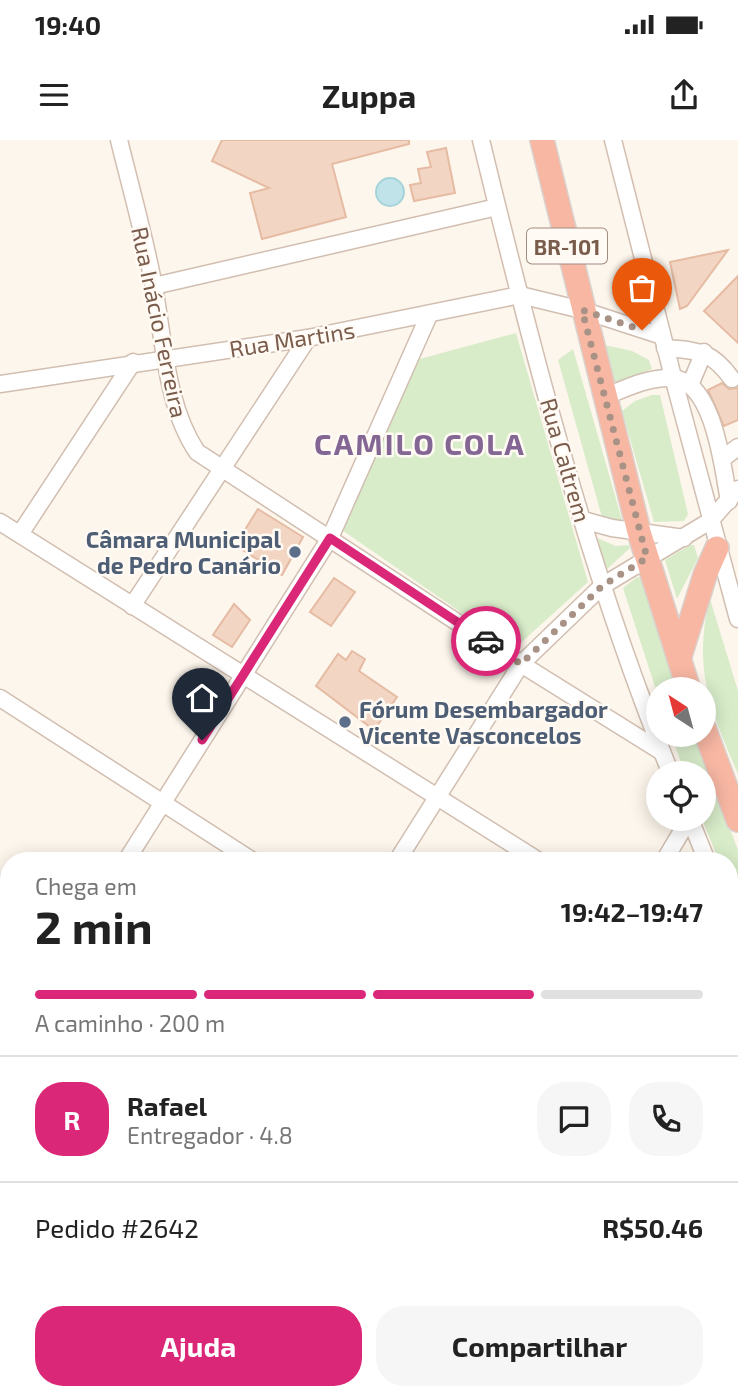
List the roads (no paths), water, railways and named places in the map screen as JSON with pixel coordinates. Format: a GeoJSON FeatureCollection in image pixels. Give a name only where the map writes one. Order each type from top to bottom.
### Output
{"type":"FeatureCollection","features":[{"type":"Feature","properties":{"kind":"highway","name":"BR-101"},"geometry":{"type":"LineString","coordinates":[[542,140],[582,310],[639,531],[685,677]]}},
{"type":"Feature","properties":{"kind":"highway"},"geometry":{"type":"LineString","coordinates":[[679,659],[705,575],[717,548]]}},
{"type":"Feature","properties":{"kind":"highway"},"geometry":{"type":"LineString","coordinates":[[711,747],[738,820]]}},
{"type":"Feature","properties":{"kind":"street","name":"Rua Inácio Ferreira"},"geometry":{"type":"LineString","coordinates":[[119,140],[154,286],[166,359],[186,435],[197,452],[521,664],[662,752]]}},
{"type":"Feature","properties":{"kind":"street","name":"Rua Caltrem"},"geometry":{"type":"LineString","coordinates":[[481,140],[520,295],[602,586],[666,761]]}},
{"type":"Feature","properties":{"kind":"street"},"geometry":{"type":"LineString","coordinates":[[613,140],[717,548],[738,619]]}},
{"type":"Feature","properties":{"kind":"street"},"geometry":{"type":"LineString","coordinates":[[154,286],[497,207]]}},
{"type":"Feature","properties":{"kind":"street","name":"Rua Martins"},"geometry":{"type":"LineString","coordinates":[[0,384],[133,362],[308,338],[520,295],[582,310],[664,342],[704,352]]}},
{"type":"Feature","properties":{"kind":"street"},"geometry":{"type":"LineString","coordinates":[[132,852],[330,538],[429,315]]}},
{"type":"Feature","properties":{"kind":"street"},"geometry":{"type":"LineString","coordinates":[[132,606],[308,338]]}},
{"type":"Feature","properties":{"kind":"street"},"geometry":{"type":"LineString","coordinates":[[690,385],[704,352],[719,360],[732,379]]}},
{"type":"Feature","properties":{"kind":"street"},"geometry":{"type":"LineString","coordinates":[[20,534],[133,362]]}},
{"type":"Feature","properties":{"kind":"street"},"geometry":{"type":"LineString","coordinates":[[403,852],[521,664],[602,586],[710,521],[733,495],[706,405],[690,385],[673,377],[631,386],[604,397]]}},
{"type":"Feature","properties":{"kind":"street"},"geometry":{"type":"LineString","coordinates":[[722,459],[738,447]]}},
{"type":"Feature","properties":{"kind":"street"},"geometry":{"type":"LineString","coordinates":[[583,520],[612,528],[684,538]]}},
{"type":"Feature","properties":{"kind":"street"},"geometry":{"type":"LineString","coordinates":[[0,522],[242,677],[525,852]]}},
{"type":"Feature","properties":{"kind":"street"},"geometry":{"type":"LineString","coordinates":[[0,698],[239,852]]}},
{"type":"Feature","properties":{"kind":"street"},"geometry":{"type":"LineString","coordinates":[[670,852],[683,831]]}},
{"type":"Feature","properties":{"kind":"street"},"geometry":{"type":"LineString","coordinates":[[695,831],[703,852]]}},
{"type":"Feature","properties":{"kind":"water"},"geometry":{"type":"Polygon","coordinates":[[[390,178],[400,182],[404,192],[400,202],[390,206],[380,202],[376,192],[380,182],[390,178]]]}},
{"type":"Feature","properties":{"kind":"place","name":"Câmara Municipal de Pedro Canário"},"geometry":{"type":"Point","coordinates":[295,552]}},
{"type":"Feature","properties":{"kind":"place","name":"Fórum Desembargador Vicente Vasconcelos"},"geometry":{"type":"Point","coordinates":[345,722]}},
{"type":"Feature","properties":{"kind":"district","name":"CAMILO COLA"},"geometry":{"type":"Point","coordinates":[420,443]}}]}
